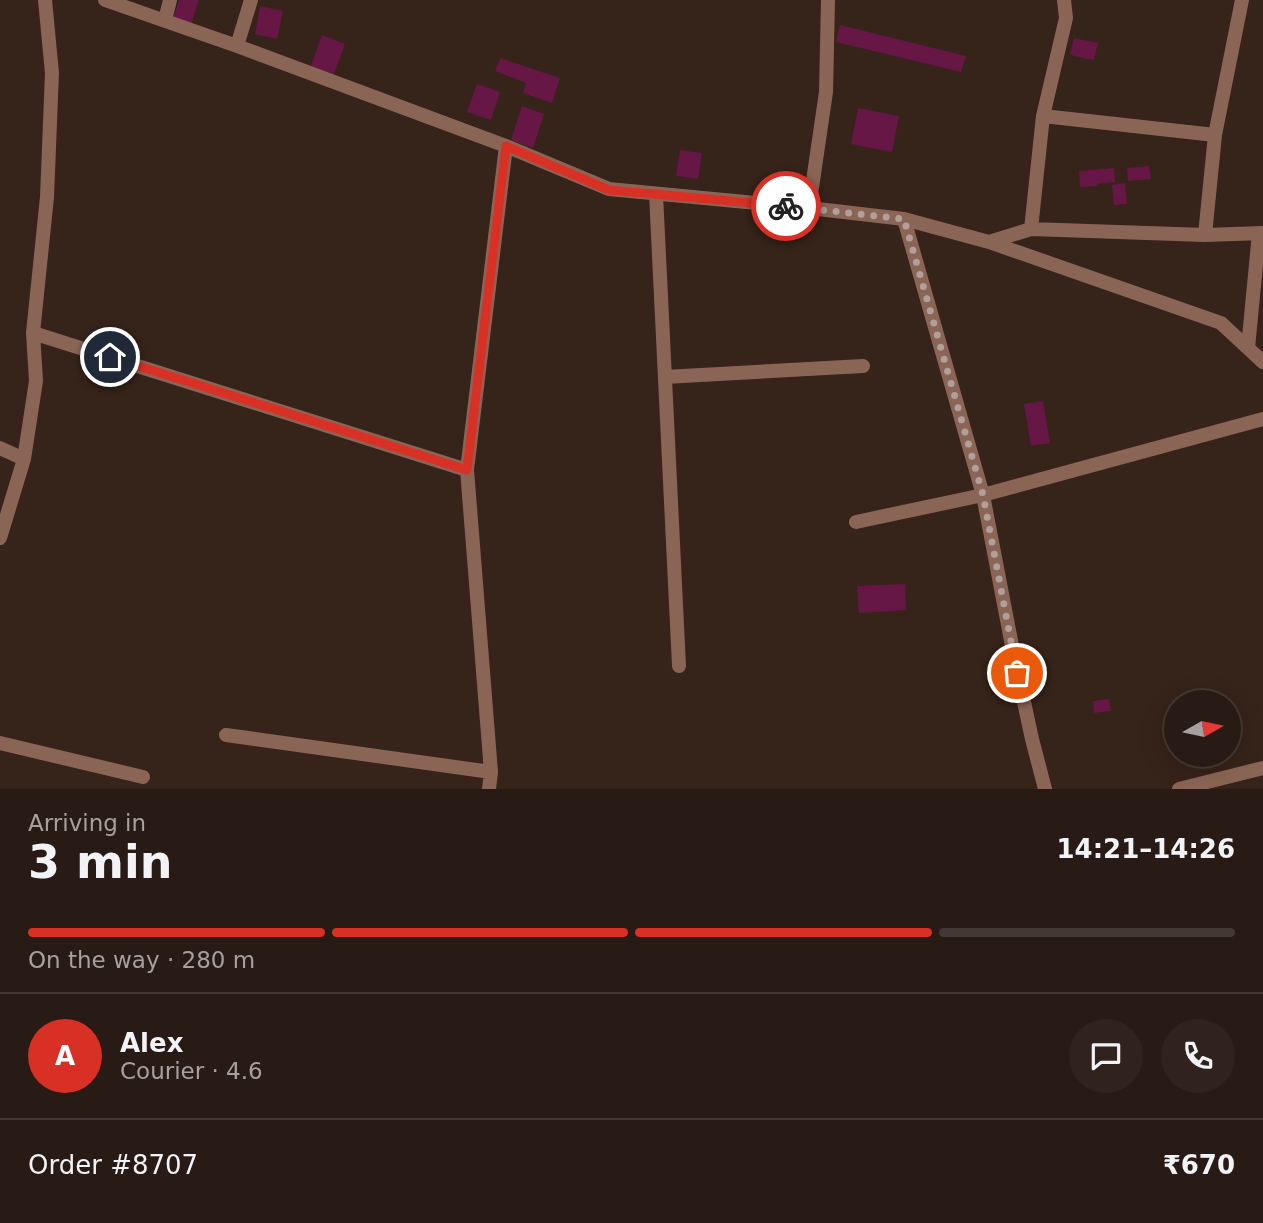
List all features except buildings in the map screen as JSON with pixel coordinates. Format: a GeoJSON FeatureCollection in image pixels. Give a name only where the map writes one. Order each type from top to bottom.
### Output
{"type":"FeatureCollection","features":[{"type":"Feature","properties":{"kind":"street"},"geometry":{"type":"LineString","coordinates":[[0,538],[24,459],[36,381],[33,333],[47,197],[52,73],[45,0]]}},
{"type":"Feature","properties":{"kind":"street"},"geometry":{"type":"LineString","coordinates":[[104,0],[237,46],[506,146],[609,190],[904,219],[989,242],[1221,323],[1263,362]]}},
{"type":"Feature","properties":{"kind":"street"},"geometry":{"type":"LineString","coordinates":[[165,20],[170,0]]}},
{"type":"Feature","properties":{"kind":"street"},"geometry":{"type":"LineString","coordinates":[[237,46],[251,0]]}},
{"type":"Feature","properties":{"kind":"street"},"geometry":{"type":"LineString","coordinates":[[809,208],[826,92],[828,0]]}},
{"type":"Feature","properties":{"kind":"street"},"geometry":{"type":"LineString","coordinates":[[1031,229],[1043,116],[1066,18],[1064,0]]}},
{"type":"Feature","properties":{"kind":"street"},"geometry":{"type":"LineString","coordinates":[[1205,235],[1215,135],[1242,0]]}},
{"type":"Feature","properties":{"kind":"street"},"geometry":{"type":"LineString","coordinates":[[1043,116],[1215,135]]}},
{"type":"Feature","properties":{"kind":"street"},"geometry":{"type":"LineString","coordinates":[[489,789],[492,772],[467,470],[506,146]]}},
{"type":"Feature","properties":{"kind":"street"},"geometry":{"type":"LineString","coordinates":[[656,194],[679,666]]}},
{"type":"Feature","properties":{"kind":"street"},"geometry":{"type":"LineString","coordinates":[[904,219],[983,495],[1015,664],[1045,789]]}},
{"type":"Feature","properties":{"kind":"street"},"geometry":{"type":"LineString","coordinates":[[989,242],[1031,229],[1205,235],[1261,233],[1248,348]]}},
{"type":"Feature","properties":{"kind":"street"},"geometry":{"type":"LineString","coordinates":[[33,333],[467,470]]}},
{"type":"Feature","properties":{"kind":"street"},"geometry":{"type":"LineString","coordinates":[[665,377],[863,366]]}},
{"type":"Feature","properties":{"kind":"street"},"geometry":{"type":"LineString","coordinates":[[856,522],[983,495],[1263,419]]}},
{"type":"Feature","properties":{"kind":"street"},"geometry":{"type":"LineString","coordinates":[[0,449],[24,459]]}},
{"type":"Feature","properties":{"kind":"street"},"geometry":{"type":"LineString","coordinates":[[226,735],[492,772]]}},
{"type":"Feature","properties":{"kind":"street"},"geometry":{"type":"LineString","coordinates":[[0,743],[143,776]]}},
{"type":"Feature","properties":{"kind":"street"},"geometry":{"type":"LineString","coordinates":[[1179,789],[1263,768]]}},
{"type":"Feature","properties":{"kind":"way so far"},"geometry":{"type":"LineString","coordinates":[[786,206],[904,219],[983,495],[1017,673]]}},
{"type":"Feature","properties":{"kind":"route"},"geometry":{"type":"LineString","coordinates":[[110,357],[467,470],[506,146],[609,190],[786,206]]}}]}
